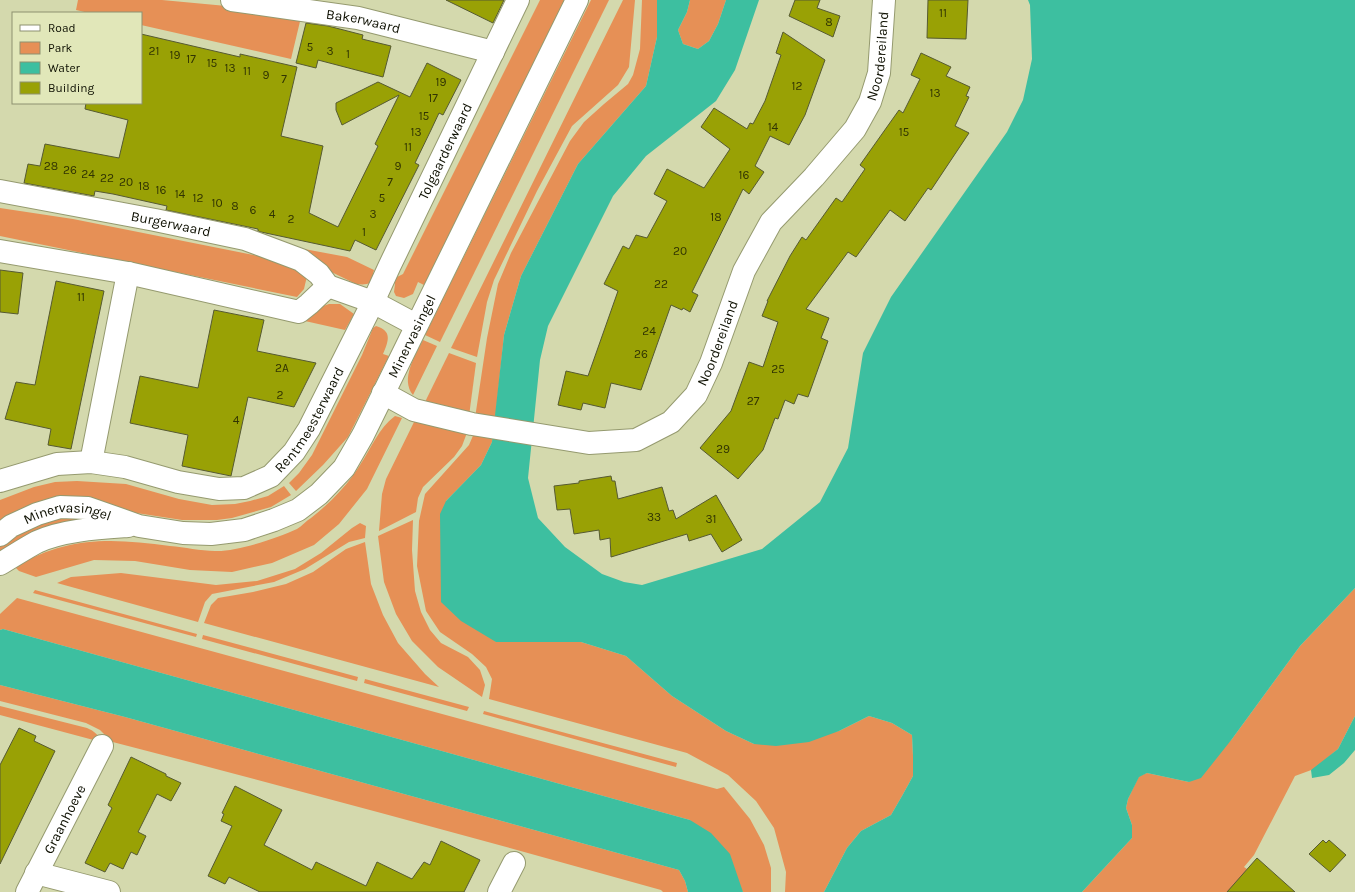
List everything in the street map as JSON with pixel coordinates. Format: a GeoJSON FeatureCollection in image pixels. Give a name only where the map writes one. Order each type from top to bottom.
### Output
{"type":"FeatureCollection","features":[{"type":"Feature","properties":{"kind":"street","name":"Bakerwaard"},"geometry":{"type":"LineString","coordinates":[[232,0],[358,18],[493,52]]}},
{"type":"Feature","properties":{"kind":"street","name":"Tolgaarderwaard"},"geometry":{"type":"LineString","coordinates":[[373,302],[518,0]]}},
{"type":"Feature","properties":{"kind":"street","name":"Minervasingel"},"geometry":{"type":"LineString","coordinates":[[0,535],[11,526],[30,517],[60,508],[88,508],[139,526],[184,533],[211,534],[244,530],[298,510],[319,494],[344,468],[362,435],[577,0]]}},
{"type":"Feature","properties":{"kind":"street","name":"Noordereiland"},"geometry":{"type":"LineString","coordinates":[[383,393],[414,410],[485,426],[588,443],[636,440],[671,422],[696,395],[711,363],[744,271],[771,222],[814,177],[855,129],[870,102],[879,72],[884,0]]}},
{"type":"Feature","properties":{"kind":"street","name":"Burgerwaard"},"geometry":{"type":"LineString","coordinates":[[0,191],[148,218],[245,239],[301,260],[319,274],[328,286],[373,302],[416,325]]}},
{"type":"Feature","properties":{"kind":"street"},"geometry":{"type":"LineString","coordinates":[[0,251],[128,273],[299,312],[328,286]]}},
{"type":"Feature","properties":{"kind":"street"},"geometry":{"type":"LineString","coordinates":[[91,462],[128,273]]}},
{"type":"Feature","properties":{"kind":"street","name":"Rentmeesterwaard"},"geometry":{"type":"LineString","coordinates":[[0,481],[56,464],[91,462],[125,467],[178,482],[219,489],[244,488],[271,476],[294,452],[309,429],[373,302]]}},
{"type":"Feature","properties":{"kind":"street","name":"Minervasingel"},"geometry":{"type":"LineString","coordinates":[[0,564],[38,542],[69,532],[98,528],[139,526]]}},
{"type":"Feature","properties":{"kind":"street","name":"Graanhoeve"},"geometry":{"type":"LineString","coordinates":[[27,892],[102,746]]}},
{"type":"Feature","properties":{"kind":"street"},"geometry":{"type":"LineString","coordinates":[[499,892],[514,863]]}},
{"type":"Feature","properties":{"kind":"street"},"geometry":{"type":"LineString","coordinates":[[36,873],[109,892]]}},
{"type":"Feature","properties":{"kind":"green space"},"geometry":{"type":"Polygon","coordinates":[[[78,0],[162,0],[302,13],[291,59],[142,25],[142,12],[85,12],[76,10],[78,0]]]}},
{"type":"Feature","properties":{"kind":"green space"},"geometry":{"type":"Polygon","coordinates":[[[540,0],[566,0],[424,285],[418,282],[413,294],[404,298],[396,296],[394,292],[395,284],[393,281],[403,274],[540,0]]]}},
{"type":"Feature","properties":{"kind":"green space"},"geometry":{"type":"Polygon","coordinates":[[[591,0],[609,0],[440,342],[425,335],[591,0]]]}},
{"type":"Feature","properties":{"kind":"green space"},"geometry":{"type":"Polygon","coordinates":[[[623,0],[635,0],[629,67],[618,85],[572,126],[537,191],[494,280],[487,302],[477,357],[451,348],[623,0]]]}},
{"type":"Feature","properties":{"kind":"green space"},"geometry":{"type":"Polygon","coordinates":[[[642,0],[657,0],[657,37],[646,86],[578,164],[521,276],[504,335],[495,422],[475,418],[487,338],[498,284],[511,253],[570,141],[584,122],[628,84],[633,75],[640,49],[642,0]]]}},
{"type":"Feature","properties":{"kind":"green space"},"geometry":{"type":"Polygon","coordinates":[[[690,0],[726,0],[718,24],[709,41],[698,49],[683,44],[678,30],[687,12],[690,0]]]}},
{"type":"Feature","properties":{"kind":"green space"},"geometry":{"type":"Polygon","coordinates":[[[0,208],[73,219],[278,260],[299,270],[307,276],[304,289],[297,297],[0,236],[0,208]]]}},
{"type":"Feature","properties":{"kind":"green space"},"geometry":{"type":"Polygon","coordinates":[[[272,243],[347,257],[374,270],[373,274],[377,276],[368,284],[356,284],[272,243]]]}},
{"type":"Feature","properties":{"kind":"green space"},"geometry":{"type":"Polygon","coordinates":[[[329,304],[340,304],[354,314],[345,330],[305,321],[311,312],[329,304]]]}},
{"type":"Feature","properties":{"kind":"green space"},"geometry":{"type":"Polygon","coordinates":[[[376,326],[387,333],[388,340],[383,354],[389,356],[348,437],[323,465],[296,491],[289,483],[299,473],[312,455],[362,355],[373,328],[376,326]]]}},
{"type":"Feature","properties":{"kind":"green space"},"geometry":{"type":"Polygon","coordinates":[[[423,340],[437,346],[413,395],[409,389],[408,375],[413,360],[423,340]]]}},
{"type":"Feature","properties":{"kind":"green space"},"geometry":{"type":"Polygon","coordinates":[[[449,353],[476,363],[469,416],[425,402],[449,353]]]}},
{"type":"Feature","properties":{"kind":"green space"},"geometry":{"type":"Polygon","coordinates":[[[395,416],[402,418],[367,489],[339,524],[314,545],[272,563],[232,572],[190,570],[135,561],[94,560],[36,577],[19,571],[15,567],[34,557],[53,550],[90,542],[109,541],[149,543],[224,551],[257,544],[289,533],[301,526],[338,494],[355,473],[380,432],[395,416]]]}},
{"type":"Feature","properties":{"kind":"green space"},"geometry":{"type":"Polygon","coordinates":[[[415,420],[468,430],[462,446],[454,457],[423,487],[418,498],[416,512],[379,531],[382,494],[386,479],[415,420]]]}},
{"type":"Feature","properties":{"kind":"green space"},"geometry":{"type":"Polygon","coordinates":[[[475,431],[493,438],[492,442],[481,465],[446,501],[496,642],[581,642],[626,656],[672,696],[726,731],[754,744],[839,731],[869,716],[892,723],[912,735],[913,776],[902,796],[891,815],[861,831],[847,848],[824,892],[785,892],[786,872],[774,828],[756,801],[728,775],[687,753],[489,699],[492,679],[486,667],[472,654],[440,632],[426,611],[417,566],[419,521],[425,494],[469,445],[475,431]]]}},
{"type":"Feature","properties":{"kind":"green space"},"geometry":{"type":"Polygon","coordinates":[[[77,481],[126,484],[179,499],[212,505],[235,504],[250,501],[268,496],[284,486],[291,495],[271,507],[232,518],[217,520],[182,520],[130,512],[0,523],[0,500],[34,487],[55,482],[77,481]]]}},
{"type":"Feature","properties":{"kind":"green space"},"geometry":{"type":"Polygon","coordinates":[[[62,517],[100,517],[0,556],[0,541],[22,527],[62,517]]]}},
{"type":"Feature","properties":{"kind":"green space"},"geometry":{"type":"Polygon","coordinates":[[[413,520],[412,550],[415,591],[421,612],[430,630],[441,643],[468,657],[480,670],[485,685],[482,697],[438,667],[412,641],[396,614],[384,582],[378,536],[413,520]]]}},
{"type":"Feature","properties":{"kind":"green space"},"geometry":{"type":"Polygon","coordinates":[[[360,523],[366,526],[365,538],[349,542],[305,569],[274,582],[212,594],[205,602],[198,622],[57,583],[71,577],[121,573],[216,585],[257,581],[295,569],[321,553],[360,523]]]}},
{"type":"Feature","properties":{"kind":"green space"},"geometry":{"type":"Polygon","coordinates":[[[365,542],[371,584],[383,615],[398,643],[425,674],[439,687],[204,623],[211,605],[218,598],[286,584],[313,572],[346,549],[365,542]]]}},
{"type":"Feature","properties":{"kind":"green space"},"geometry":{"type":"Polygon","coordinates":[[[1355,588],[1355,716],[1338,749],[1314,769],[1295,776],[1254,855],[1244,867],[1247,869],[1232,892],[1082,892],[1132,838],[1132,825],[1126,808],[1128,799],[1139,776],[1147,773],[1189,782],[1232,739],[1300,646],[1355,588]]]}},
{"type":"Feature","properties":{"kind":"green space"},"geometry":{"type":"Polygon","coordinates":[[[35,590],[197,634],[196,637],[33,593],[35,590]]]}},
{"type":"Feature","properties":{"kind":"green space"},"geometry":{"type":"Polygon","coordinates":[[[17,598],[717,789],[724,787],[750,819],[764,845],[771,868],[771,892],[743,892],[690,820],[3,629],[0,630],[0,614],[17,598]]]}},
{"type":"Feature","properties":{"kind":"green space"},"geometry":{"type":"Polygon","coordinates":[[[203,635],[358,677],[357,681],[202,639],[203,635]]]}},
{"type":"Feature","properties":{"kind":"green space"},"geometry":{"type":"Polygon","coordinates":[[[365,679],[469,707],[467,711],[364,683],[365,679]]]}},
{"type":"Feature","properties":{"kind":"green space"},"geometry":{"type":"Polygon","coordinates":[[[0,685],[125,717],[679,870],[685,881],[688,892],[663,892],[661,890],[453,832],[105,740],[104,734],[100,730],[86,723],[0,701],[0,685]]]}},
{"type":"Feature","properties":{"kind":"green space"},"geometry":{"type":"Polygon","coordinates":[[[0,706],[87,728],[96,733],[101,742],[0,715],[0,706]]]}},
{"type":"Feature","properties":{"kind":"green space"},"geometry":{"type":"Polygon","coordinates":[[[484,711],[677,763],[676,767],[483,714],[484,711]]]}},
{"type":"Feature","properties":{"kind":"water"},"geometry":{"type":"Polygon","coordinates":[[[657,0],[690,0],[687,12],[678,30],[683,44],[698,49],[709,41],[718,24],[726,0],[759,0],[735,70],[716,101],[646,156],[613,196],[548,326],[540,360],[528,478],[538,518],[565,547],[602,574],[624,582],[642,585],[762,549],[820,502],[848,448],[863,353],[891,297],[1007,132],[1023,100],[1032,59],[1030,5],[1028,0],[1355,0],[1355,588],[1300,646],[1232,739],[1201,778],[1189,782],[1147,773],[1139,777],[1128,799],[1126,808],[1132,825],[1132,838],[1082,892],[824,892],[847,848],[861,831],[891,815],[902,796],[913,776],[912,735],[892,723],[869,716],[839,731],[809,742],[776,746],[754,744],[726,731],[672,696],[626,656],[581,642],[496,642],[461,621],[441,602],[440,514],[446,501],[481,465],[492,442],[504,335],[521,276],[578,164],[646,86],[657,37],[657,0]]]}},
{"type":"Feature","properties":{"kind":"water"},"geometry":{"type":"Polygon","coordinates":[[[3,629],[690,820],[711,833],[730,854],[743,892],[688,892],[685,881],[679,870],[125,717],[0,685],[0,630],[3,629]]]}},
{"type":"Feature","properties":{"kind":"water"},"geometry":{"type":"Polygon","coordinates":[[[1355,716],[1355,750],[1344,763],[1329,775],[1312,778],[1311,770],[1338,749],[1355,716]]]}},
{"type":"Feature","properties":{"kind":"building"},"geometry":{"type":"Polygon","coordinates":[[[446,0],[504,0],[493,23],[446,0]]]}},
{"type":"Feature","properties":{"kind":"building"},"geometry":{"type":"Polygon","coordinates":[[[795,0],[820,0],[817,8],[840,16],[833,37],[789,16],[795,0]]]}},
{"type":"Feature","properties":{"kind":"building"},"geometry":{"type":"Polygon","coordinates":[[[928,0],[968,0],[966,39],[927,38],[928,0]]]}},
{"type":"Feature","properties":{"kind":"building"},"geometry":{"type":"Polygon","coordinates":[[[306,23],[328,26],[363,35],[362,39],[391,46],[383,77],[318,60],[316,68],[296,63],[306,23]]]}},
{"type":"Feature","properties":{"kind":"building"},"geometry":{"type":"Polygon","coordinates":[[[783,32],[825,60],[805,115],[789,145],[770,136],[755,166],[764,172],[749,194],[743,189],[692,292],[698,295],[690,312],[683,308],[682,310],[671,305],[641,390],[611,383],[605,408],[583,403],[581,410],[558,405],[566,371],[588,376],[618,291],[604,284],[623,246],[629,249],[636,235],[647,238],[667,201],[654,194],[667,169],[704,188],[730,149],[701,127],[714,108],[747,129],[750,123],[753,124],[765,101],[781,55],[776,53],[783,32]]]}},
{"type":"Feature","properties":{"kind":"building"},"geometry":{"type":"Polygon","coordinates":[[[142,34],[240,57],[240,54],[297,67],[281,136],[323,146],[309,213],[338,227],[378,146],[375,144],[399,95],[342,125],[336,110],[336,103],[378,82],[410,97],[427,63],[461,80],[443,115],[439,113],[415,163],[419,165],[376,250],[355,240],[350,251],[261,232],[258,231],[258,229],[166,210],[167,206],[113,194],[95,191],[94,196],[24,183],[28,164],[40,166],[45,144],[119,158],[128,120],[85,109],[86,104],[142,104],[142,34]]]}},
{"type":"Feature","properties":{"kind":"building"},"geometry":{"type":"Polygon","coordinates":[[[921,53],[951,67],[946,76],[970,87],[966,96],[969,97],[955,126],[969,133],[931,190],[928,188],[905,221],[890,210],[856,257],[848,252],[806,309],[829,318],[821,338],[828,341],[808,397],[798,394],[794,404],[785,400],[778,419],[775,418],[763,450],[738,479],[700,448],[731,411],[749,362],[763,367],[778,322],[762,316],[767,301],[790,256],[802,237],[806,240],[836,198],[842,202],[865,169],[860,165],[899,110],[903,113],[920,79],[911,75],[921,53]]]}},
{"type":"Feature","properties":{"kind":"building"},"geometry":{"type":"Polygon","coordinates":[[[0,270],[23,273],[18,314],[0,312],[0,270]]]}},
{"type":"Feature","properties":{"kind":"building"},"geometry":{"type":"Polygon","coordinates":[[[56,281],[104,291],[71,449],[48,445],[51,429],[5,419],[16,382],[35,385],[56,281]]]}},
{"type":"Feature","properties":{"kind":"building"},"geometry":{"type":"Polygon","coordinates":[[[214,310],[264,320],[257,351],[316,363],[294,407],[248,397],[231,476],[182,466],[188,435],[130,423],[140,376],[198,388],[214,310]]]}},
{"type":"Feature","properties":{"kind":"building"},"geometry":{"type":"Polygon","coordinates":[[[611,476],[612,481],[615,481],[618,499],[662,487],[669,511],[673,510],[676,519],[716,495],[742,540],[722,552],[711,534],[689,541],[687,534],[611,557],[610,538],[600,540],[599,530],[574,534],[570,509],[557,510],[554,486],[579,483],[579,481],[611,476]]]}},
{"type":"Feature","properties":{"kind":"building"},"geometry":{"type":"Polygon","coordinates":[[[19,728],[36,736],[34,741],[55,751],[0,864],[0,765],[19,728]]]}},
{"type":"Feature","properties":{"kind":"building"},"geometry":{"type":"Polygon","coordinates":[[[131,757],[181,783],[171,801],[157,794],[138,832],[146,836],[137,855],[131,852],[123,869],[110,863],[105,872],[85,863],[112,808],[108,805],[131,757]]]}},
{"type":"Feature","properties":{"kind":"building"},"geometry":{"type":"Polygon","coordinates":[[[235,786],[282,810],[264,845],[312,870],[316,862],[366,886],[377,862],[412,879],[424,862],[430,865],[441,841],[480,860],[464,892],[260,892],[229,877],[225,884],[208,876],[232,826],[221,821],[224,814],[222,813],[235,786]]]}},
{"type":"Feature","properties":{"kind":"building"},"geometry":{"type":"Polygon","coordinates":[[[1323,840],[1326,843],[1329,840],[1346,855],[1330,872],[1309,854],[1323,840]]]}},
{"type":"Feature","properties":{"kind":"building"},"geometry":{"type":"Polygon","coordinates":[[[1257,858],[1295,892],[1227,892],[1257,858]]]}}]}
